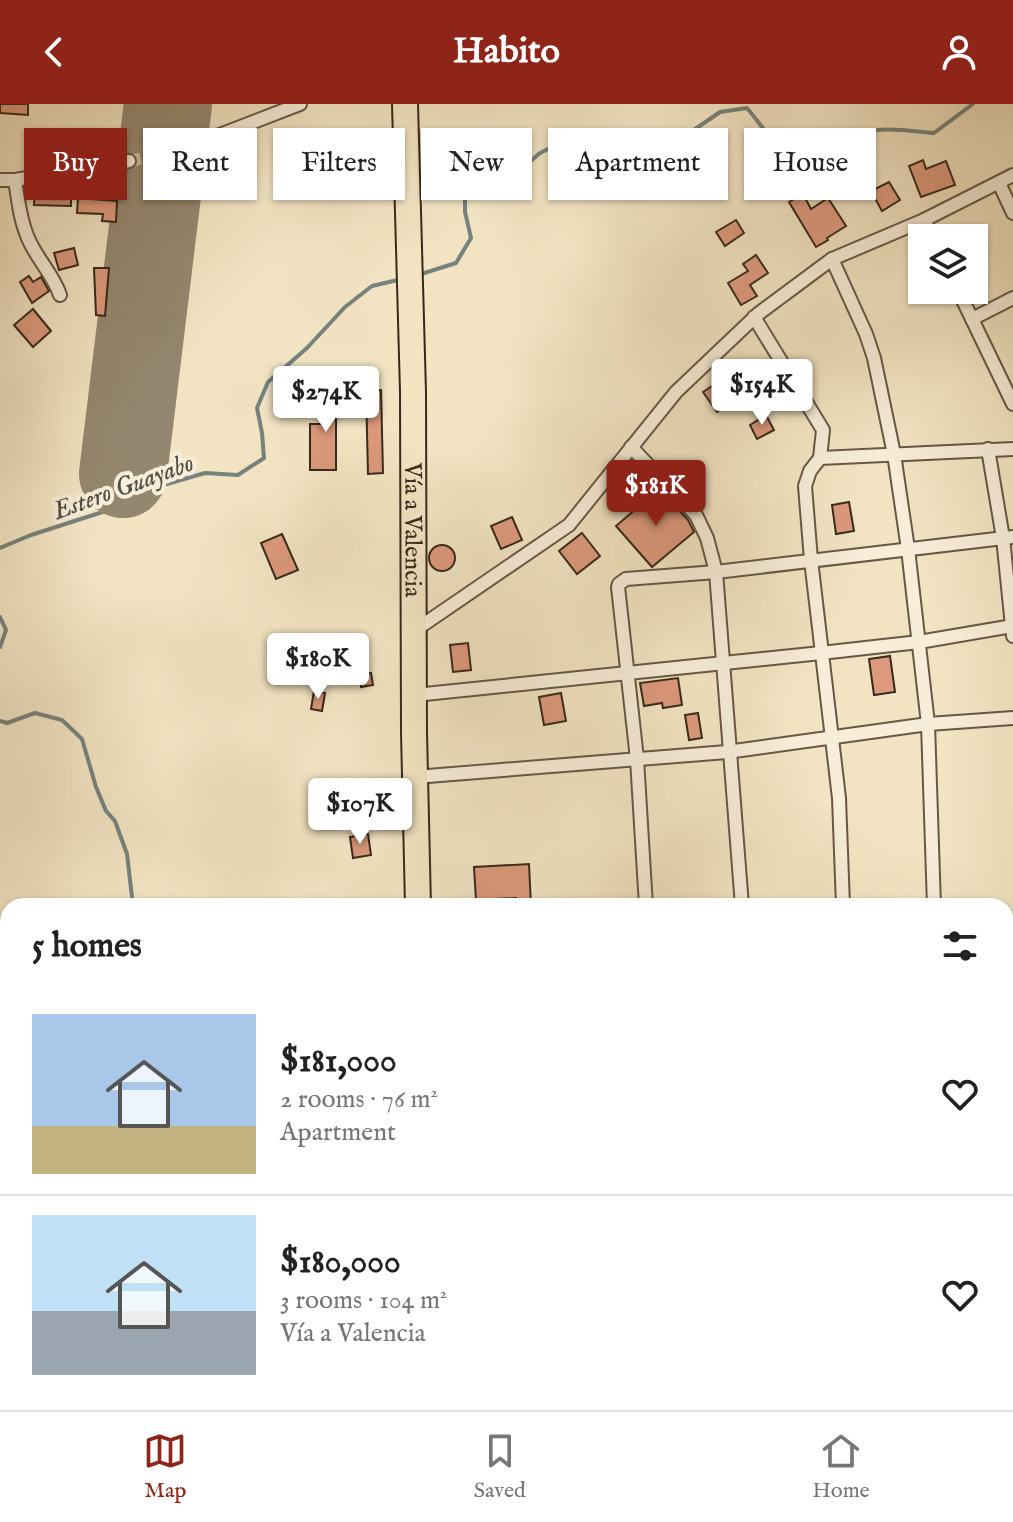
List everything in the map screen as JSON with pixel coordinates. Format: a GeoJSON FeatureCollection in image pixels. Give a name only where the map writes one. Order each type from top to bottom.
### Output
{"type":"FeatureCollection","features":[{"type":"Feature","properties":{"kind":"highway","name":"Vía a Valencia"},"geometry":{"type":"LineString","coordinates":[[405,104],[413,392],[418,898]]}},
{"type":"Feature","properties":{"kind":"street"},"geometry":{"type":"LineString","coordinates":[[238,128],[300,104]]}},
{"type":"Feature","properties":{"kind":"street"},"geometry":{"type":"LineString","coordinates":[[0,180],[129,161]]}},
{"type":"Feature","properties":{"kind":"street"},"geometry":{"type":"LineString","coordinates":[[414,631],[569,525],[676,392],[754,317],[832,259],[924,220],[1013,175]]}},
{"type":"Feature","properties":{"kind":"street"},"geometry":{"type":"LineString","coordinates":[[15,180],[28,237],[56,282],[60,295]]}},
{"type":"Feature","properties":{"kind":"street"},"geometry":{"type":"LineString","coordinates":[[999,183],[1013,213]]}},
{"type":"Feature","properties":{"kind":"street"},"geometry":{"type":"LineString","coordinates":[[924,220],[926,224]]}},
{"type":"Feature","properties":{"kind":"street"},"geometry":{"type":"LineString","coordinates":[[832,259],[874,358],[894,454],[928,724],[934,898]]}},
{"type":"Feature","properties":{"kind":"street"},"geometry":{"type":"LineString","coordinates":[[972,319],[1013,298]]}},
{"type":"Feature","properties":{"kind":"street"},"geometry":{"type":"LineString","coordinates":[[965,304],[1013,404]]}},
{"type":"Feature","properties":{"kind":"street"},"geometry":{"type":"LineString","coordinates":[[754,317],[823,430],[820,458],[810,471],[805,486],[839,798],[843,898]]}},
{"type":"Feature","properties":{"kind":"street"},"geometry":{"type":"LineString","coordinates":[[631,447],[696,515],[707,538],[716,572],[741,898]]}},
{"type":"Feature","properties":{"kind":"street"},"geometry":{"type":"LineString","coordinates":[[415,695],[725,664],[1012,630],[1008,537],[988,449]]}},
{"type":"Feature","properties":{"kind":"street"},"geometry":{"type":"LineString","coordinates":[[820,458],[1013,449]]}},
{"type":"Feature","properties":{"kind":"street"},"geometry":{"type":"LineString","coordinates":[[646,898],[637,759],[618,587],[622,581],[1008,537]]}},
{"type":"Feature","properties":{"kind":"street"},"geometry":{"type":"LineString","coordinates":[[415,777],[731,751],[928,724],[1013,718]]}},
{"type":"Feature","properties":{"kind":"building"},"geometry":{"type":"Polygon","coordinates":[[[0,104],[28,104],[28,115],[0,113],[0,104]]]}},
{"type":"Feature","properties":{"kind":"building"},"geometry":{"type":"Polygon","coordinates":[[[923,160],[926,169],[946,161],[955,185],[921,197],[909,166],[923,160]]]}},
{"type":"Feature","properties":{"kind":"building"},"geometry":{"type":"Polygon","coordinates":[[[889,182],[900,200],[882,211],[876,200],[876,188],[889,182]]]}},
{"type":"Feature","properties":{"kind":"building"},"geometry":{"type":"Polygon","coordinates":[[[34,200],[71,200],[71,206],[34,205],[34,200]]]}},
{"type":"Feature","properties":{"kind":"building"},"geometry":{"type":"Polygon","coordinates":[[[78,200],[117,201],[116,222],[102,221],[103,214],[77,213],[78,200]]]}},
{"type":"Feature","properties":{"kind":"building"},"geometry":{"type":"Polygon","coordinates":[[[806,200],[811,209],[829,200],[846,226],[816,247],[789,202],[806,200]]]}},
{"type":"Feature","properties":{"kind":"building"},"geometry":{"type":"Polygon","coordinates":[[[736,220],[744,233],[725,246],[716,232],[736,220]]]}},
{"type":"Feature","properties":{"kind":"building"},"geometry":{"type":"Polygon","coordinates":[[[74,248],[78,265],[59,270],[54,253],[74,248]]]}},
{"type":"Feature","properties":{"kind":"building"},"geometry":{"type":"Polygon","coordinates":[[[756,255],[768,273],[750,285],[757,296],[741,305],[728,283],[748,271],[743,264],[756,255]]]}},
{"type":"Feature","properties":{"kind":"building"},"geometry":{"type":"Polygon","coordinates":[[[94,268],[109,268],[105,316],[96,315],[94,268]]]}},
{"type":"Feature","properties":{"kind":"building"},"geometry":{"type":"Polygon","coordinates":[[[29,276],[33,282],[41,277],[49,291],[32,303],[20,282],[29,276]]]}},
{"type":"Feature","properties":{"kind":"building"},"geometry":{"type":"Polygon","coordinates":[[[33,309],[51,331],[33,347],[14,325],[33,309]]]}},
{"type":"Feature","properties":{"kind":"building"},"geometry":{"type":"Polygon","coordinates":[[[780,377],[791,395],[770,406],[760,388],[780,377]]]}},
{"type":"Feature","properties":{"kind":"building"},"geometry":{"type":"Polygon","coordinates":[[[718,382],[732,402],[717,412],[703,392],[718,382]]]}},
{"type":"Feature","properties":{"kind":"building"},"geometry":{"type":"Polygon","coordinates":[[[325,389],[342,389],[342,417],[336,417],[336,470],[310,470],[310,424],[324,424],[325,389]]]}},
{"type":"Feature","properties":{"kind":"building"},"geometry":{"type":"Polygon","coordinates":[[[381,390],[383,473],[368,474],[366,391],[381,390]]]}},
{"type":"Feature","properties":{"kind":"building"},"geometry":{"type":"Polygon","coordinates":[[[766,415],[774,430],[757,439],[750,425],[766,415]]]}},
{"type":"Feature","properties":{"kind":"building"},"geometry":{"type":"Polygon","coordinates":[[[659,489],[688,520],[694,532],[652,567],[616,526],[659,489]]]}},
{"type":"Feature","properties":{"kind":"building"},"geometry":{"type":"Polygon","coordinates":[[[849,502],[854,531],[836,534],[832,505],[849,502]]]}},
{"type":"Feature","properties":{"kind":"building"},"geometry":{"type":"Polygon","coordinates":[[[512,517],[522,540],[501,549],[491,526],[512,517]]]}},
{"type":"Feature","properties":{"kind":"building"},"geometry":{"type":"Polygon","coordinates":[[[582,533],[600,556],[577,574],[559,551],[582,533]]]}},
{"type":"Feature","properties":{"kind":"building"},"geometry":{"type":"Polygon","coordinates":[[[282,534],[298,570],[276,579],[261,543],[282,534]]]}},
{"type":"Feature","properties":{"kind":"building"},"geometry":{"type":"Polygon","coordinates":[[[442,545],[451,549],[455,558],[451,567],[442,571],[433,567],[429,558],[433,549],[442,545]]]}},
{"type":"Feature","properties":{"kind":"building"},"geometry":{"type":"Polygon","coordinates":[[[290,643],[294,653],[280,658],[276,648],[290,643]]]}},
{"type":"Feature","properties":{"kind":"building"},"geometry":{"type":"Polygon","coordinates":[[[468,643],[471,670],[453,672],[450,645],[468,643]]]}},
{"type":"Feature","properties":{"kind":"building"},"geometry":{"type":"Polygon","coordinates":[[[890,656],[895,692],[874,695],[869,659],[890,656]]]}},
{"type":"Feature","properties":{"kind":"building"},"geometry":{"type":"Polygon","coordinates":[[[371,673],[373,685],[361,687],[359,675],[371,673]]]}},
{"type":"Feature","properties":{"kind":"building"},"geometry":{"type":"Polygon","coordinates":[[[678,678],[682,705],[663,708],[662,703],[644,706],[640,683],[678,678]]]}},
{"type":"Feature","properties":{"kind":"building"},"geometry":{"type":"Polygon","coordinates":[[[314,691],[325,693],[322,711],[311,709],[314,691]]]}},
{"type":"Feature","properties":{"kind":"building"},"geometry":{"type":"Polygon","coordinates":[[[561,693],[566,721],[544,725],[539,697],[561,693]]]}},
{"type":"Feature","properties":{"kind":"building"},"geometry":{"type":"Polygon","coordinates":[[[698,713],[702,738],[689,740],[685,715],[698,713]]]}},
{"type":"Feature","properties":{"kind":"building"},"geometry":{"type":"Polygon","coordinates":[[[368,834],[371,855],[353,858],[350,837],[368,834]]]}},
{"type":"Feature","properties":{"kind":"building"},"geometry":{"type":"Polygon","coordinates":[[[529,864],[531,898],[476,898],[474,867],[529,864]]]}},
{"type":"Feature","properties":{"kind":"waterway","name":"Estero Guayabo"},"geometry":{"type":"LineString","coordinates":[[418,275],[456,263],[471,238],[465,212],[465,193],[491,179],[518,172],[540,153],[570,138],[612,132],[652,148],[675,143],[720,112],[747,108],[779,147],[805,154],[869,131],[934,133],[973,104]]}},
{"type":"Feature","properties":{"kind":"waterway","name":"Estero Guayabo"},"geometry":{"type":"LineString","coordinates":[[0,548],[118,507],[160,486],[205,473],[238,475],[264,458],[257,408],[268,382],[307,348],[345,307],[372,286],[402,279]]}},
{"type":"Feature","properties":{"kind":"waterway","name":"Estero Guayabo"},"geometry":{"type":"LineString","coordinates":[[0,617],[6,630],[0,647]]}},
{"type":"Feature","properties":{"kind":"waterway","name":"Estero Guayabo"},"geometry":{"type":"LineString","coordinates":[[0,721],[7,723],[35,713],[62,720],[82,739],[96,787],[106,811],[115,821],[127,854],[132,898]]}},
{"type":"Feature","properties":{"kind":"runway"},"geometry":{"type":"LineString","coordinates":[[123,474],[168,104]]}},
{"type":"Feature","properties":{"kind":"tunnel"},"geometry":{"type":"LineString","coordinates":[[129,161],[143,158]]}}]}
